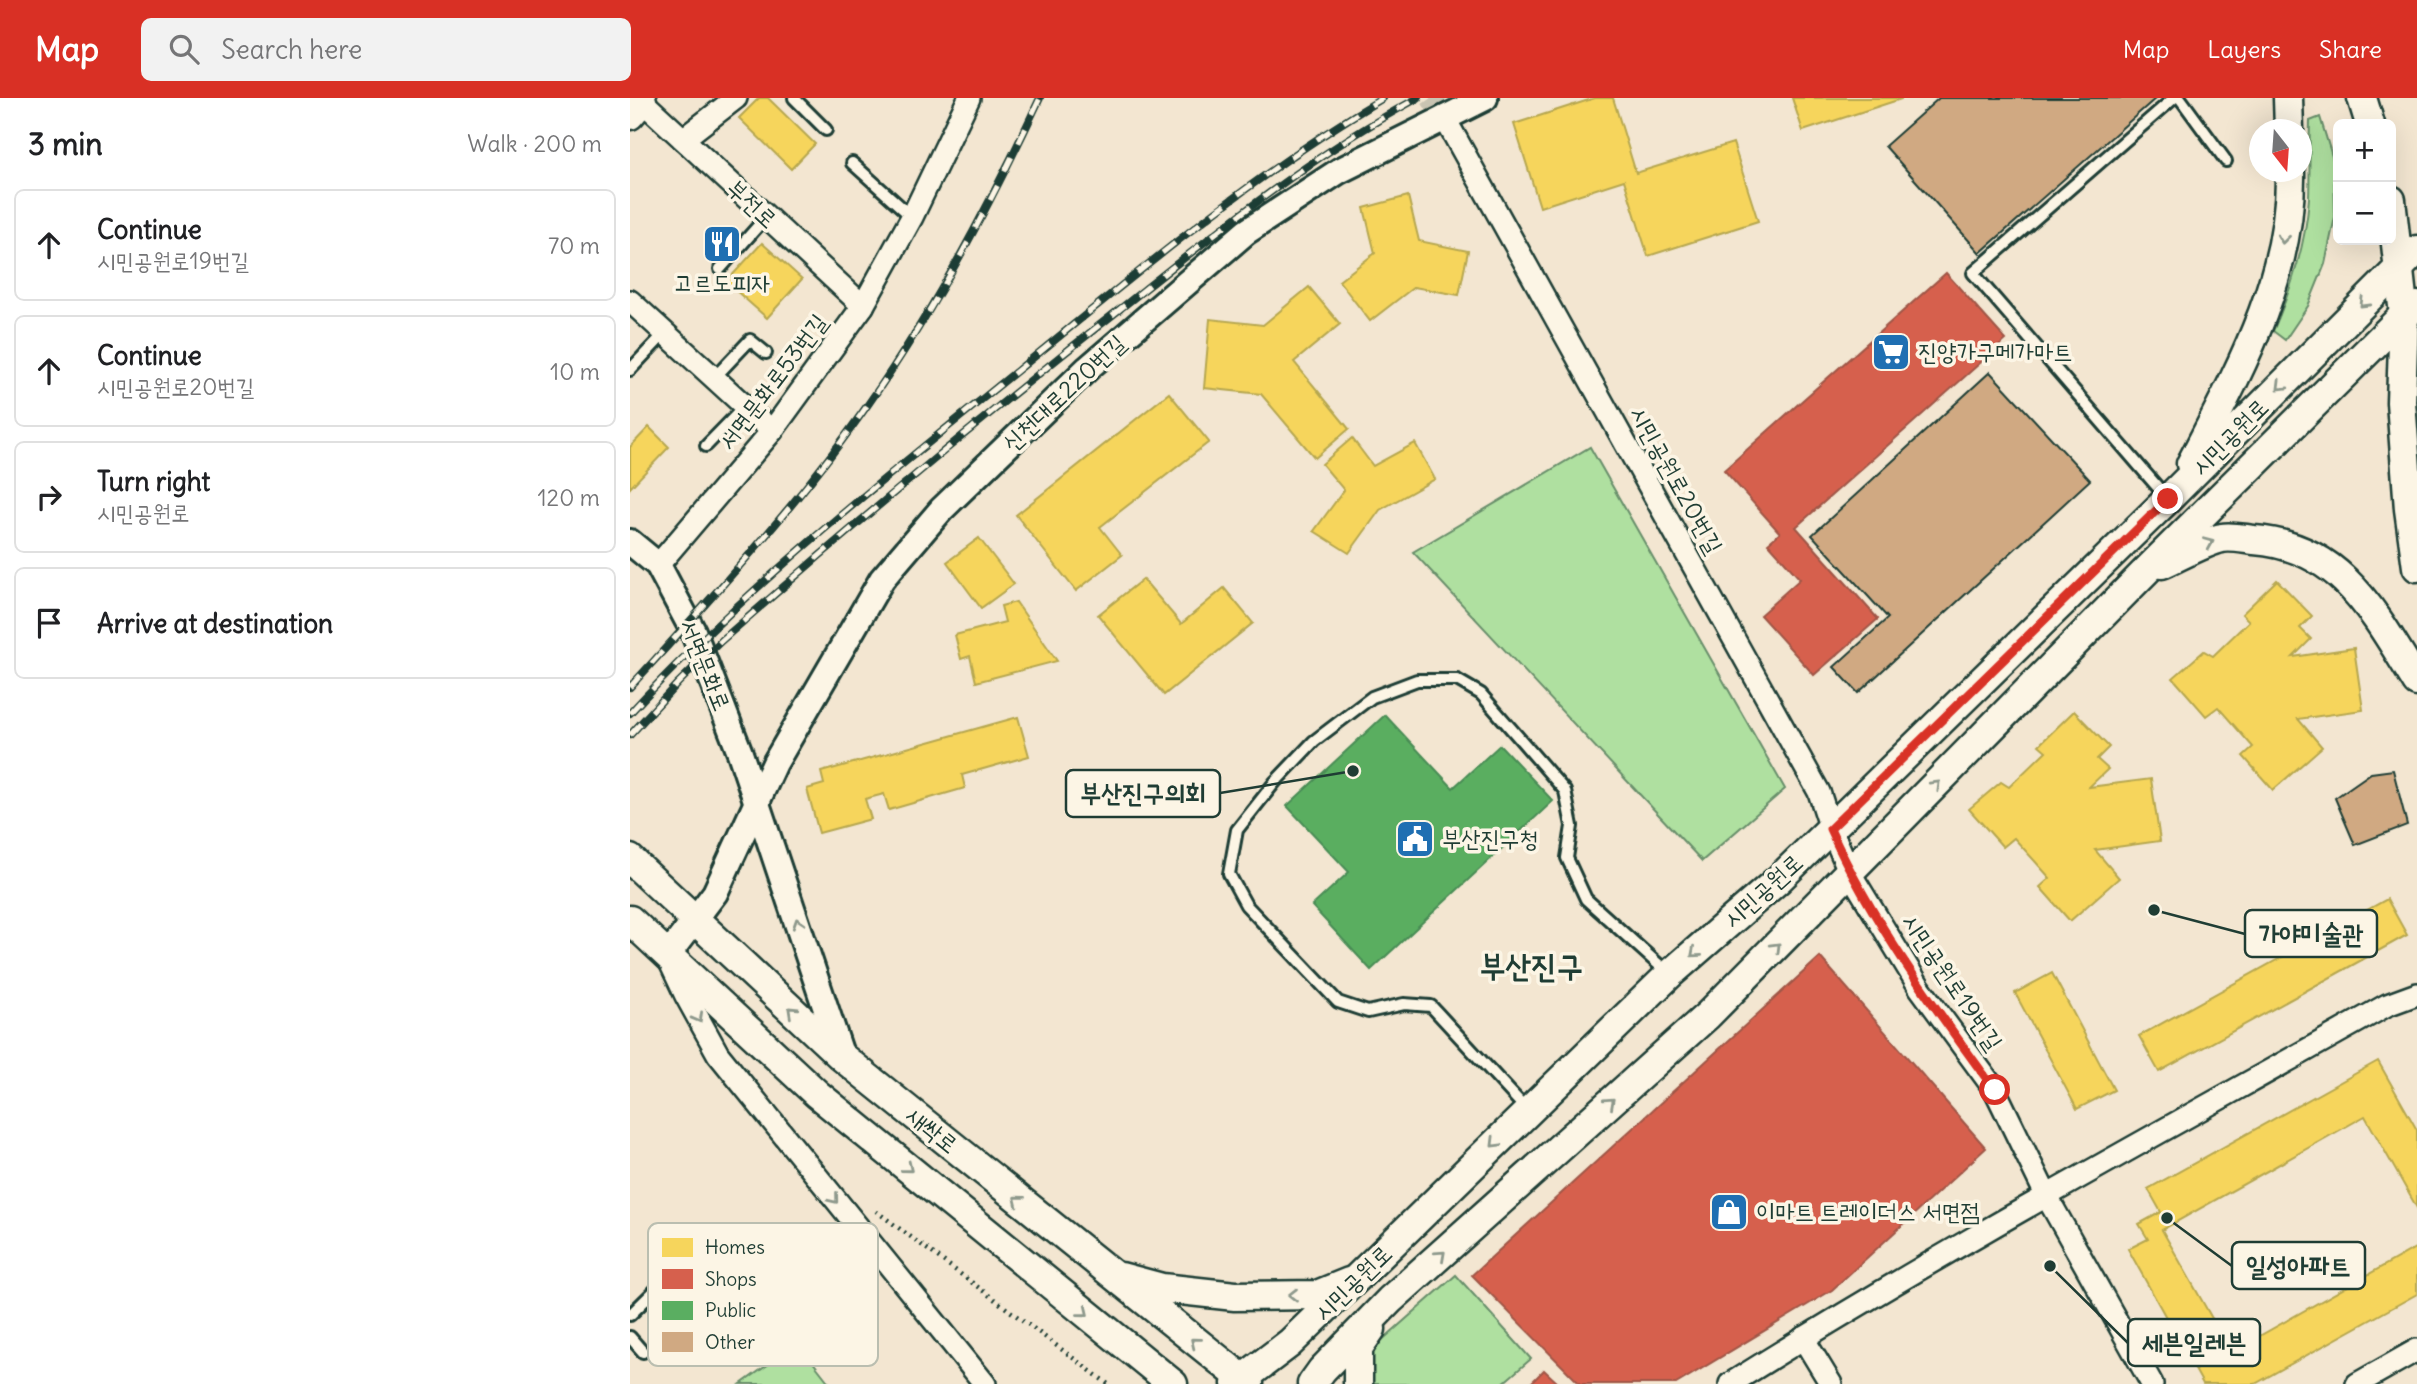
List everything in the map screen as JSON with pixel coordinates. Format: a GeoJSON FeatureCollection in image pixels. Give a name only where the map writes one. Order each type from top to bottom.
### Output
{"type":"FeatureCollection","features":[{"type":"Feature","properties":{"kind":"main road"},"geometry":{"type":"LineString","coordinates":[[2288,98],[2289,119]]}},
{"type":"Feature","properties":{"kind":"main road"},"geometry":{"type":"LineString","coordinates":[[2362,98],[2369,119]]}},
{"type":"Feature","properties":{"kind":"main road"},"geometry":{"type":"LineString","coordinates":[[2174,493],[2230,390],[2261,321],[2282,249],[2289,182]]}},
{"type":"Feature","properties":{"kind":"main road"},"geometry":{"type":"LineString","coordinates":[[2396,217],[2408,259],[2411,310],[2401,402],[2409,509],[2417,567]]}},
{"type":"Feature","properties":{"kind":"main road","name":"시민공원로"},"geometry":{"type":"LineString","coordinates":[[1242,1382],[1290,1343],[1358,1279],[1670,974],[1779,879],[2174,493],[2408,259]]}},
{"type":"Feature","properties":{"kind":"main road","name":"시민공원로"},"geometry":{"type":"LineString","coordinates":[[1312,1384],[1322,1370],[1391,1300],[1708,1015],[2147,570],[2411,310]]}},
{"type":"Feature","properties":{"kind":"main road"},"geometry":{"type":"LineString","coordinates":[[2147,570],[2222,538],[2273,541],[2305,550],[2340,575],[2370,607],[2417,682]]}},
{"type":"Feature","properties":{"kind":"main road","name":"새싹로"},"geometry":{"type":"LineString","coordinates":[[630,859],[842,1057],[1242,1382]]}},
{"type":"Feature","properties":{"kind":"main road","name":"새싹로"},"geometry":{"type":"LineString","coordinates":[[630,920],[817,1094],[1172,1384]]}},
{"type":"Feature","properties":{"kind":"main road"},"geometry":{"type":"LineString","coordinates":[[1110,1274],[1162,1288],[1236,1296],[1317,1295],[1358,1279]]}},
{"type":"Feature","properties":{"kind":"main road"},"geometry":{"type":"LineString","coordinates":[[1358,1384],[1359,1348],[1391,1300]]}},
{"type":"Feature","properties":{"kind":"street"},"geometry":{"type":"LineString","coordinates":[[683,139],[736,98]]}},
{"type":"Feature","properties":{"kind":"street","name":"신천대로220번길"},"geometry":{"type":"LineString","coordinates":[[757,803],[775,763],[882,579],[941,510],[1088,368],[1246,232],[1339,171],[1485,98]]}},
{"type":"Feature","properties":{"kind":"street","name":"서면문화로53번길"},"geometry":{"type":"LineString","coordinates":[[658,565],[772,431],[863,306],[912,217],[961,102]]}},
{"type":"Feature","properties":{"kind":"street","name":"부전로"},"geometry":{"type":"LineString","coordinates":[[638,105],[683,139],[863,306]]}},
{"type":"Feature","properties":{"kind":"street","name":"시민공원로20번길"},"geometry":{"type":"LineString","coordinates":[[1444,117],[1819,792],[1830,829],[1850,873]]}},
{"type":"Feature","properties":{"kind":"street"},"geometry":{"type":"LineString","coordinates":[[630,301],[772,431]]}},
{"type":"Feature","properties":{"kind":"street","name":"서면문화로"},"geometry":{"type":"LineString","coordinates":[[630,542],[658,565],[693,631],[757,803],[842,1057]]}},
{"type":"Feature","properties":{"kind":"street"},"geometry":{"type":"LineString","coordinates":[[667,956],[715,893],[757,803]]}},
{"type":"Feature","properties":{"kind":"street","name":"시민공원로19번길"},"geometry":{"type":"LineString","coordinates":[[1850,873],[1920,988],[1995,1090],[2048,1197],[2152,1384]]}},
{"type":"Feature","properties":{"kind":"street","name":"새싹로"},"geometry":{"type":"LineString","coordinates":[[667,956],[718,1054],[855,1223]]}},
{"type":"Feature","properties":{"kind":"street"},"geometry":{"type":"LineString","coordinates":[[1730,1384],[1803,1338],[2048,1197],[2387,1005],[2417,994]]}},
{"type":"Feature","properties":{"kind":"street","name":"새싹로"},"geometry":{"type":"LineString","coordinates":[[878,1252],[985,1384]]}},
{"type":"Feature","properties":{"kind":"street"},"geometry":{"type":"LineString","coordinates":[[1803,1338],[1831,1384]]}},
{"type":"Feature","properties":{"kind":"street"},"geometry":{"type":"LineString","coordinates":[[2357,1384],[2417,1350]]}},
{"type":"Feature","properties":{"kind":"lane"},"geometry":{"type":"LineString","coordinates":[[794,98],[826,130]]}},
{"type":"Feature","properties":{"kind":"lane"},"geometry":{"type":"LineString","coordinates":[[2174,98],[1973,273],[2174,493]]}},
{"type":"Feature","properties":{"kind":"lane"},"geometry":{"type":"LineString","coordinates":[[2180,98],[2226,161]]}},
{"type":"Feature","properties":{"kind":"lane"},"geometry":{"type":"LineString","coordinates":[[852,163],[912,217]]}},
{"type":"Feature","properties":{"kind":"lane"},"geometry":{"type":"LineString","coordinates":[[720,269],[766,216]]}},
{"type":"Feature","properties":{"kind":"lane"},"geometry":{"type":"LineString","coordinates":[[630,370],[665,333]]}},
{"type":"Feature","properties":{"kind":"lane"},"geometry":{"type":"LineString","coordinates":[[714,378],[750,340],[766,353]]}},
{"type":"Feature","properties":{"kind":"lane"},"geometry":{"type":"LineString","coordinates":[[706,446],[745,406]]}},
{"type":"Feature","properties":{"kind":"lane"},"geometry":{"type":"LineString","coordinates":[[1528,1111],[1431,1006],[1404,1004],[1368,1012],[1338,1002],[1246,905],[1229,873],[1237,830],[1275,782],[1314,741],[1372,697],[1417,680],[1457,680],[1481,694],[1566,791],[1572,826],[1567,858],[1586,899],[1670,974]]}},
{"type":"Feature","properties":{"kind":"lane"},"geometry":{"type":"LineString","coordinates":[[630,1315],[648,1297]]}},
{"type":"Feature","properties":{"kind":"lane"},"geometry":{"type":"LineString","coordinates":[[630,1337],[643,1352]]}},
{"type":"Feature","properties":{"kind":"path"},"geometry":{"type":"LineString","coordinates":[[872,1208],[1108,1384]]}},
{"type":"Feature","properties":{"kind":"green space"},"geometry":{"type":"Polygon","coordinates":[[[2320,117],[2333,160],[2333,226],[2325,264],[2308,306],[2285,340],[2273,331],[2292,283],[2301,249],[2309,182],[2312,182],[2312,120],[2320,117]]]}},
{"type":"Feature","properties":{"kind":"green space"},"geometry":{"type":"Polygon","coordinates":[[[1590,447],[1785,789],[1702,861],[1413,552],[1590,447]]]}},
{"type":"Feature","properties":{"kind":"green space"},"geometry":{"type":"Polygon","coordinates":[[[1456,1275],[1531,1359],[1502,1384],[1369,1384],[1372,1349],[1456,1275]]]}},
{"type":"Feature","properties":{"kind":"green space"},"geometry":{"type":"Polygon","coordinates":[[[766,1366],[816,1366],[830,1384],[741,1384],[766,1366]]]}},
{"type":"Feature","properties":{"kind":"building: Homes"},"geometry":{"type":"Polygon","coordinates":[[[759,98],[768,98],[815,144],[791,169],[739,118],[759,98]]]}},
{"type":"Feature","properties":{"kind":"building: Homes"},"geometry":{"type":"Polygon","coordinates":[[[1595,98],[1613,98],[1636,173],[1733,143],[1758,221],[1648,256],[1624,180],[1540,207],[1514,124],[1595,98]]]}},
{"type":"Feature","properties":{"kind":"building: Homes"},"geometry":{"type":"Polygon","coordinates":[[[1792,98],[1901,98],[1901,99],[1803,131],[1792,98]]]}},
{"type":"Feature","properties":{"kind":"building: Homes"},"geometry":{"type":"Polygon","coordinates":[[[1408,196],[1419,241],[1468,251],[1459,295],[1414,287],[1370,321],[1339,281],[1375,253],[1364,208],[1408,196]]]}},
{"type":"Feature","properties":{"kind":"building: Homes"},"geometry":{"type":"Polygon","coordinates":[[[762,243],[802,279],[767,318],[726,282],[762,243]]]}},
{"type":"Feature","properties":{"kind":"building: Homes"},"geometry":{"type":"Polygon","coordinates":[[[1309,287],[1340,324],[1294,362],[1349,429],[1315,458],[1261,394],[1204,388],[1210,319],[1263,325],[1309,287]]]}},
{"type":"Feature","properties":{"kind":"building: Homes"},"geometry":{"type":"Polygon","coordinates":[[[1169,393],[1209,442],[1100,527],[1122,555],[1076,591],[1016,515],[1169,393]]]}},
{"type":"Feature","properties":{"kind":"building: Homes"},"geometry":{"type":"Polygon","coordinates":[[[649,427],[669,447],[630,488],[630,447],[649,427]]]}},
{"type":"Feature","properties":{"kind":"building: Homes"},"geometry":{"type":"Polygon","coordinates":[[[1352,438],[1373,466],[1415,443],[1435,479],[1380,510],[1349,553],[1314,531],[1344,490],[1322,464],[1352,438]]]}},
{"type":"Feature","properties":{"kind":"building: Homes"},"geometry":{"type":"Polygon","coordinates":[[[979,538],[1014,584],[981,608],[947,562],[979,538]]]}},
{"type":"Feature","properties":{"kind":"building: Homes"},"geometry":{"type":"Polygon","coordinates":[[[1143,579],[1181,624],[1224,588],[1253,623],[1164,695],[1098,615],[1143,579]]]}},
{"type":"Feature","properties":{"kind":"building: Homes"},"geometry":{"type":"Polygon","coordinates":[[[2277,580],[2312,616],[2300,628],[2311,639],[2293,657],[2354,648],[2363,710],[2298,719],[2322,747],[2273,790],[2243,756],[2253,747],[2218,707],[2206,716],[2173,678],[2204,651],[2213,656],[2249,621],[2242,614],[2277,580]]]}},
{"type":"Feature","properties":{"kind":"building: Homes"},"geometry":{"type":"Polygon","coordinates":[[[1016,602],[1057,661],[976,682],[970,656],[961,659],[955,635],[1005,622],[1001,606],[1016,602]]]}},
{"type":"Feature","properties":{"kind":"building: Homes"},"geometry":{"type":"Polygon","coordinates":[[[2074,711],[2109,747],[2097,759],[2108,769],[2089,787],[2151,779],[2160,841],[2095,850],[2119,878],[2070,921],[2040,887],[2050,878],[2014,838],[2003,847],[1969,809],[2001,782],[2009,787],[2046,751],[2039,745],[2074,711]]]}},
{"type":"Feature","properties":{"kind":"building: Homes"},"geometry":{"type":"Polygon","coordinates":[[[1018,717],[1029,756],[962,775],[965,788],[889,810],[884,794],[865,799],[871,819],[819,833],[807,789],[824,784],[821,772],[1018,717]]]}},
{"type":"Feature","properties":{"kind":"building: Homes"},"geometry":{"type":"Polygon","coordinates":[[[2387,899],[2407,935],[2159,1072],[2139,1036],[2387,899]]]}},
{"type":"Feature","properties":{"kind":"building: Homes"},"geometry":{"type":"Polygon","coordinates":[[[2052,973],[2114,1090],[2077,1109],[2015,993],[2052,973]]]}},
{"type":"Feature","properties":{"kind":"building: Homes"},"geometry":{"type":"Polygon","coordinates":[[[2378,1061],[2417,1130],[2417,1208],[2365,1116],[2162,1230],[2231,1352],[2417,1247],[2417,1294],[2255,1384],[2203,1384],[2128,1249],[2148,1239],[2139,1224],[2161,1212],[2148,1189],[2378,1061]]]}},
{"type":"Feature","properties":{"kind":"building: Shops"},"geometry":{"type":"Polygon","coordinates":[[[1946,273],[2006,340],[1796,527],[1878,619],[1814,675],[1760,615],[1800,579],[1768,543],[1780,533],[1724,470],[1946,273]]]}},
{"type":"Feature","properties":{"kind":"building: Shops","name":"이마트 트레이더스 서면점"},"geometry":{"type":"Polygon","coordinates":[[[1820,957],[1986,1148],[1832,1290],[1676,1384],[1580,1384],[1472,1275],[1820,957]]]}},
{"type":"Feature","properties":{"kind":"building: Shops"},"geometry":{"type":"Polygon","coordinates":[[[1544,1370],[1559,1384],[1530,1384],[1544,1370]]]}},
{"type":"Feature","properties":{"kind":"building: Public","name":"부산진구청"},"geometry":{"type":"Polygon","coordinates":[[[1385,715],[1453,788],[1500,745],[1553,801],[1371,970],[1312,906],[1349,872],[1287,806],[1385,715]]]}},
{"type":"Feature","properties":{"kind":"building: Other"},"geometry":{"type":"Polygon","coordinates":[[[1939,98],[2156,98],[1980,253],[1885,146],[1939,98]]]}},
{"type":"Feature","properties":{"kind":"building: Other"},"geometry":{"type":"Polygon","coordinates":[[[1990,372],[2090,480],[1858,693],[1834,667],[1888,618],[1812,535],[1990,372]]]}},
{"type":"Feature","properties":{"kind":"building: Other"},"geometry":{"type":"Polygon","coordinates":[[[2393,770],[2407,825],[2355,845],[2335,798],[2371,773],[2393,770]]]}},
{"type":"Feature","properties":{"kind":"tunnel"},"geometry":{"type":"LineString","coordinates":[[1431,98],[1444,117]]}},
{"type":"Feature","properties":{"kind":"railway"},"geometry":{"type":"LineString","coordinates":[[630,687],[785,513],[869,403],[940,292],[1002,177],[1040,98]]}},
{"type":"Feature","properties":{"kind":"railway"},"geometry":{"type":"LineString","coordinates":[[630,713],[675,666],[769,577],[917,452],[1196,227],[1287,159],[1383,98]]}},
{"type":"Feature","properties":{"kind":"railway"},"geometry":{"type":"LineString","coordinates":[[630,735],[721,641],[1019,390],[1264,197],[1339,145],[1418,98]]}},
{"type":"Feature","properties":{"kind":"place","name":"고르도피자"},"geometry":{"type":"Point","coordinates":[722,244]}},
{"type":"Feature","properties":{"kind":"place","name":"진양가구메가마트"},"geometry":{"type":"Point","coordinates":[1891,352]}},
{"type":"Feature","properties":{"kind":"place","name":"부산진구의회"},"geometry":{"type":"Point","coordinates":[1353,771]}},
{"type":"Feature","properties":{"kind":"place","name":"부산진구청"},"geometry":{"type":"Point","coordinates":[1415,839]}},
{"type":"Feature","properties":{"kind":"place","name":"가야미술관"},"geometry":{"type":"Point","coordinates":[2154,910]}},
{"type":"Feature","properties":{"kind":"place","name":"이마트 트레이더스 서면점"},"geometry":{"type":"Point","coordinates":[1729,1212]}},
{"type":"Feature","properties":{"kind":"place","name":"일성아파트"},"geometry":{"type":"Point","coordinates":[2167,1218]}},
{"type":"Feature","properties":{"kind":"place","name":"세븐일레븐"},"geometry":{"type":"Point","coordinates":[2050,1266]}},
{"type":"Feature","properties":{"kind":"district","name":"부산진구"},"geometry":{"type":"Point","coordinates":[1532,966]}},
{"type":"Feature","properties":{"kind":"route"},"geometry":{"type":"LineString","coordinates":[[1995,1090],[1920,988],[1850,873],[1830,829],[2168,499]]}}]}
